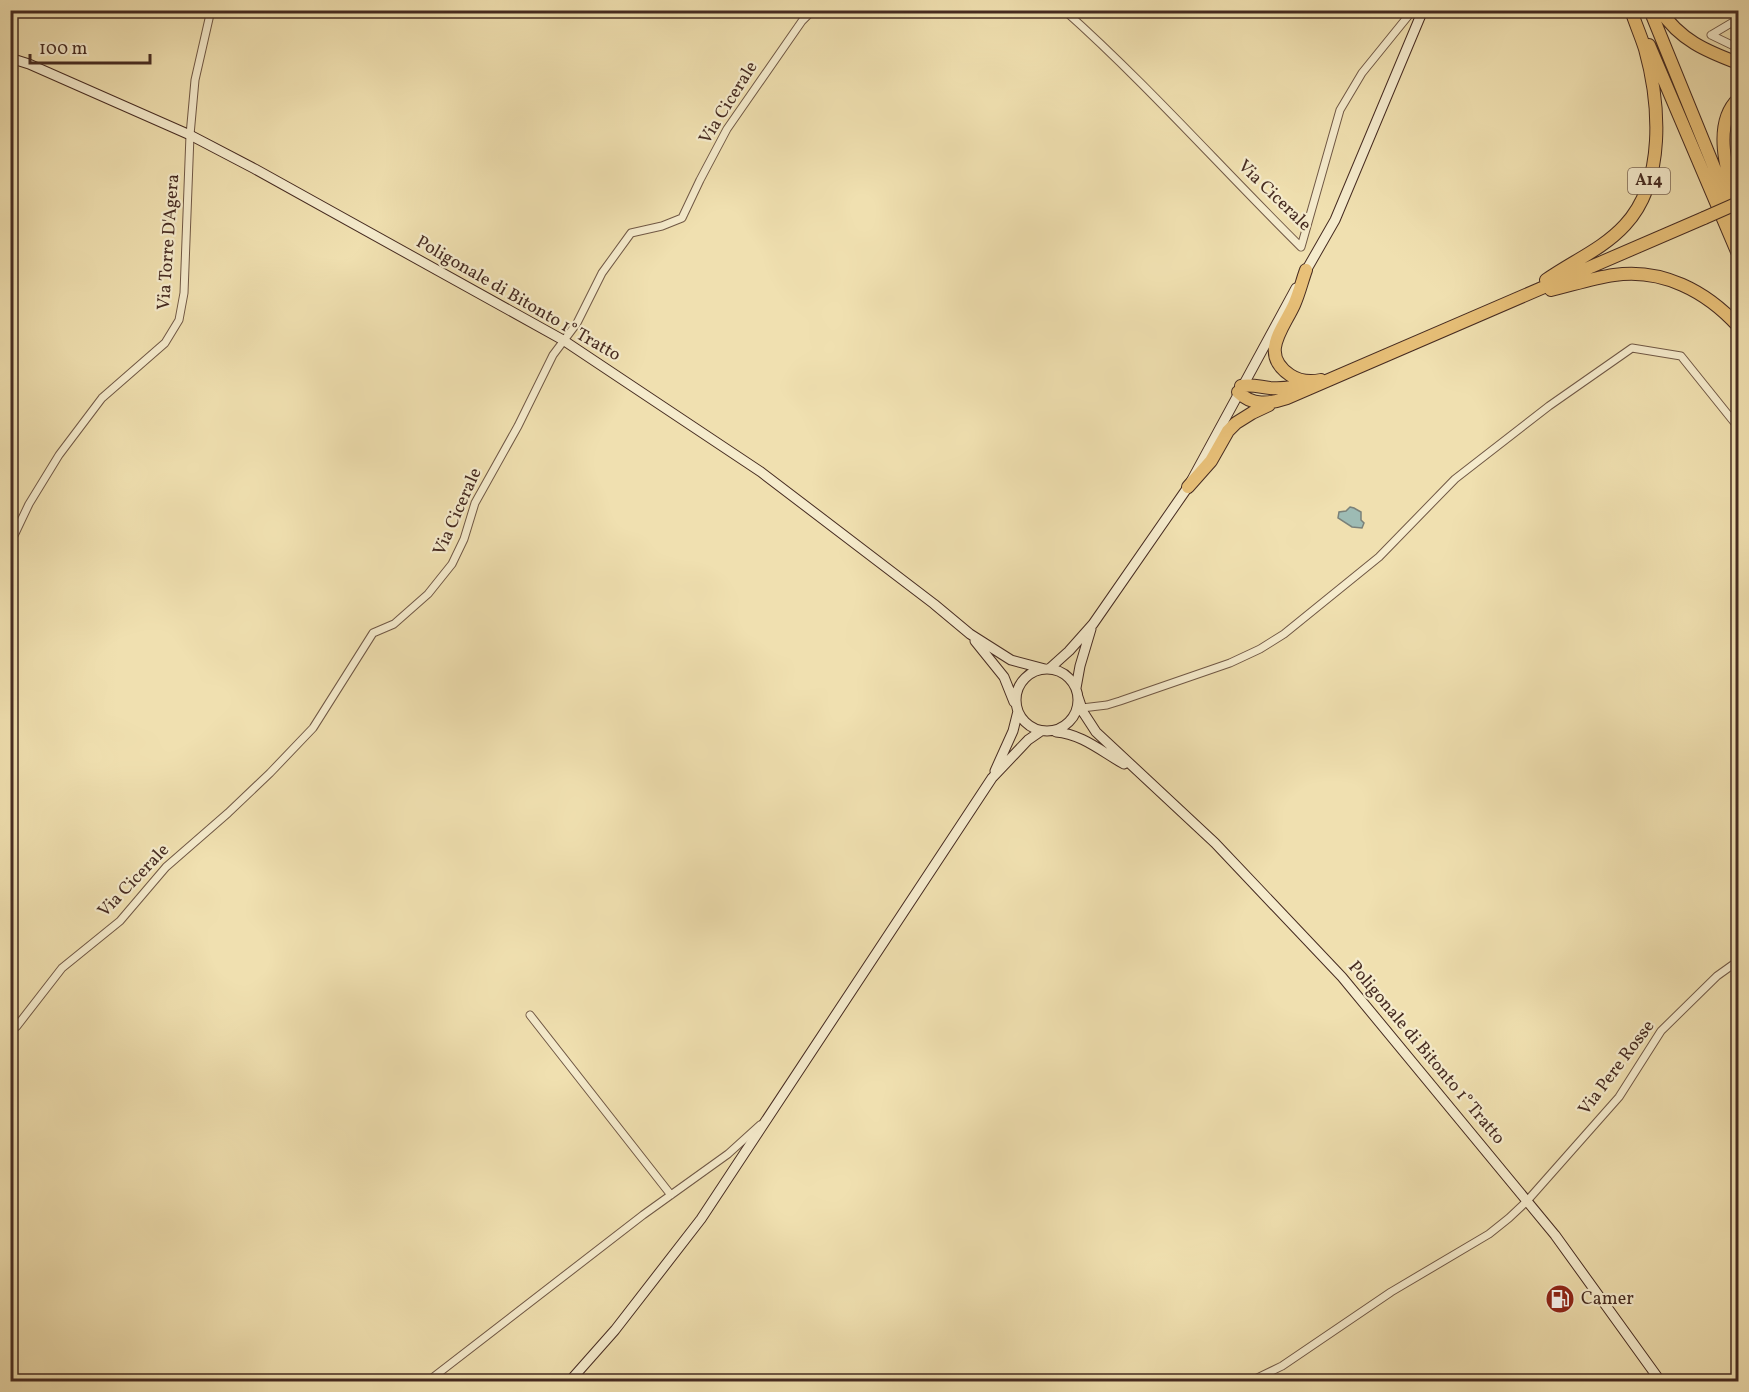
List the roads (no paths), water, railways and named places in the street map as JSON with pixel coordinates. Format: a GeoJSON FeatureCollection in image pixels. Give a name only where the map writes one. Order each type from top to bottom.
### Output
{"type":"FeatureCollection","features":[{"type":"Feature","properties":{"kind":"highway","name":"A14"},"geometry":{"type":"LineString","coordinates":[[1633,10],[1738,254]]}},
{"type":"Feature","properties":{"kind":"highway","name":"A14"},"geometry":{"type":"LineString","coordinates":[[1523,296],[1565,267],[1599,248],[1618,232],[1635,212],[1652,176],[1656,133],[1652,86],[1645,48],[1633,10]]}},
{"type":"Feature","properties":{"kind":"highway"},"geometry":{"type":"LineString","coordinates":[[1650,10],[1738,226]]}},
{"type":"Feature","properties":{"kind":"highway"},"geometry":{"type":"LineString","coordinates":[[1660,10],[1667,20],[1695,45],[1738,63]]}},
{"type":"Feature","properties":{"kind":"highway"},"geometry":{"type":"LineString","coordinates":[[1738,99],[1727,118],[1724,149],[1727,173],[1738,209]]}},
{"type":"Feature","properties":{"kind":"highway","name":"A14"},"geometry":{"type":"LineString","coordinates":[[1334,377],[1738,203]]}},
{"type":"Feature","properties":{"kind":"highway"},"geometry":{"type":"LineString","coordinates":[[1306,270],[1295,304],[1276,339],[1274,351],[1278,362],[1288,374],[1295,378],[1315,381]]}},
{"type":"Feature","properties":{"kind":"highway","name":"A14"},"geometry":{"type":"LineString","coordinates":[[1523,296],[1616,275],[1654,275],[1692,289],[1720,308],[1738,326]]}},
{"type":"Feature","properties":{"kind":"highway"},"geometry":{"type":"LineString","coordinates":[[1277,401],[1252,402],[1246,399],[1240,389],[1249,385],[1287,388],[1334,377]]}},
{"type":"Feature","properties":{"kind":"highway"},"geometry":{"type":"LineString","coordinates":[[1188,487],[1211,461],[1228,431],[1236,423],[1277,401],[1334,377]]}},
{"type":"Feature","properties":{"kind":"main road"},"geometry":{"type":"LineString","coordinates":[[569,1382],[615,1330],[701,1220],[992,778],[1013,731],[1017,691],[1024,678],[1038,670],[1047,669],[1069,651],[1093,624],[1188,487],[1335,220],[1423,10]]}},
{"type":"Feature","properties":{"kind":"main road","name":"Poligonale di Bitonto 1° Tratto"},"geometry":{"type":"LineString","coordinates":[[10,58],[29,64],[190,135],[563,340],[761,472],[970,634]]}},
{"type":"Feature","properties":{"kind":"main road"},"geometry":{"type":"LineString","coordinates":[[1052,731],[1061,729],[1069,723],[1078,706],[1080,666],[1093,624]]}},
{"type":"Feature","properties":{"kind":"main road"},"geometry":{"type":"LineString","coordinates":[[970,634],[1011,660],[1065,675],[1077,693],[1082,708],[1096,732],[1136,771]]}},
{"type":"Feature","properties":{"kind":"main road"},"geometry":{"type":"LineString","coordinates":[[970,634],[1004,677],[1017,709],[1028,725],[1041,731],[1071,734],[1136,771]]}},
{"type":"Feature","properties":{"kind":"main road"},"geometry":{"type":"LineString","coordinates":[[992,778],[1028,740],[1041,731]]}},
{"type":"Feature","properties":{"kind":"main road","name":"Poligonale di Bitonto 1° Tratto"},"geometry":{"type":"LineString","coordinates":[[1136,771],[1215,843],[1342,977],[1527,1201],[1588,1279],[1661,1382]]}},
{"type":"Feature","properties":{"kind":"street","name":"Via Torre D'Agera"},"geometry":{"type":"LineString","coordinates":[[10,544],[29,504],[58,455],[102,398],[165,343],[179,320],[184,293],[190,135],[195,80],[211,10]]}},
{"type":"Feature","properties":{"kind":"street","name":"Via Cicerale"},"geometry":{"type":"LineString","coordinates":[[10,1032],[62,968],[120,921],[166,867],[228,813],[313,728],[373,633],[394,624],[429,594],[452,564],[464,539],[475,503],[518,426],[553,355],[577,323],[602,273],[631,233],[662,226],[682,218],[727,129],[802,21],[813,10]]}},
{"type":"Feature","properties":{"kind":"street","name":"Via Cicerale"},"geometry":{"type":"LineString","coordinates":[[1064,10],[1101,43],[1301,247],[1340,110],[1362,73],[1413,10]]}},
{"type":"Feature","properties":{"kind":"street"},"geometry":{"type":"LineString","coordinates":[[1738,19],[1711,35],[1738,48]]}},
{"type":"Feature","properties":{"kind":"street"},"geometry":{"type":"LineString","coordinates":[[1082,708],[1107,705],[1230,663],[1272,642],[1378,557],[1455,479],[1549,406],[1632,348],[1681,356],[1738,427]]}},
{"type":"Feature","properties":{"kind":"street","name":"Via Pere Rosse"},"geometry":{"type":"LineString","coordinates":[[1249,1382],[1282,1366],[1390,1292],[1489,1234],[1509,1218],[1527,1201],[1619,1097],[1661,1031],[1717,976],[1738,961]]}},
{"type":"Feature","properties":{"kind":"street"},"geometry":{"type":"LineString","coordinates":[[530,1015],[671,1195]]}},
{"type":"Feature","properties":{"kind":"street"},"geometry":{"type":"LineString","coordinates":[[427,1382],[502,1322],[728,1155],[770,1115]]}},
{"type":"Feature","properties":{"kind":"water"},"geometry":{"type":"Polygon","coordinates":[[[1350,507],[1361,512],[1361,520],[1364,523],[1362,528],[1352,527],[1338,518],[1339,512],[1346,511],[1350,507]]]}},
{"type":"Feature","properties":{"kind":"place","name":"Camer"},"geometry":{"type":"Point","coordinates":[1560,1299]}}]}
